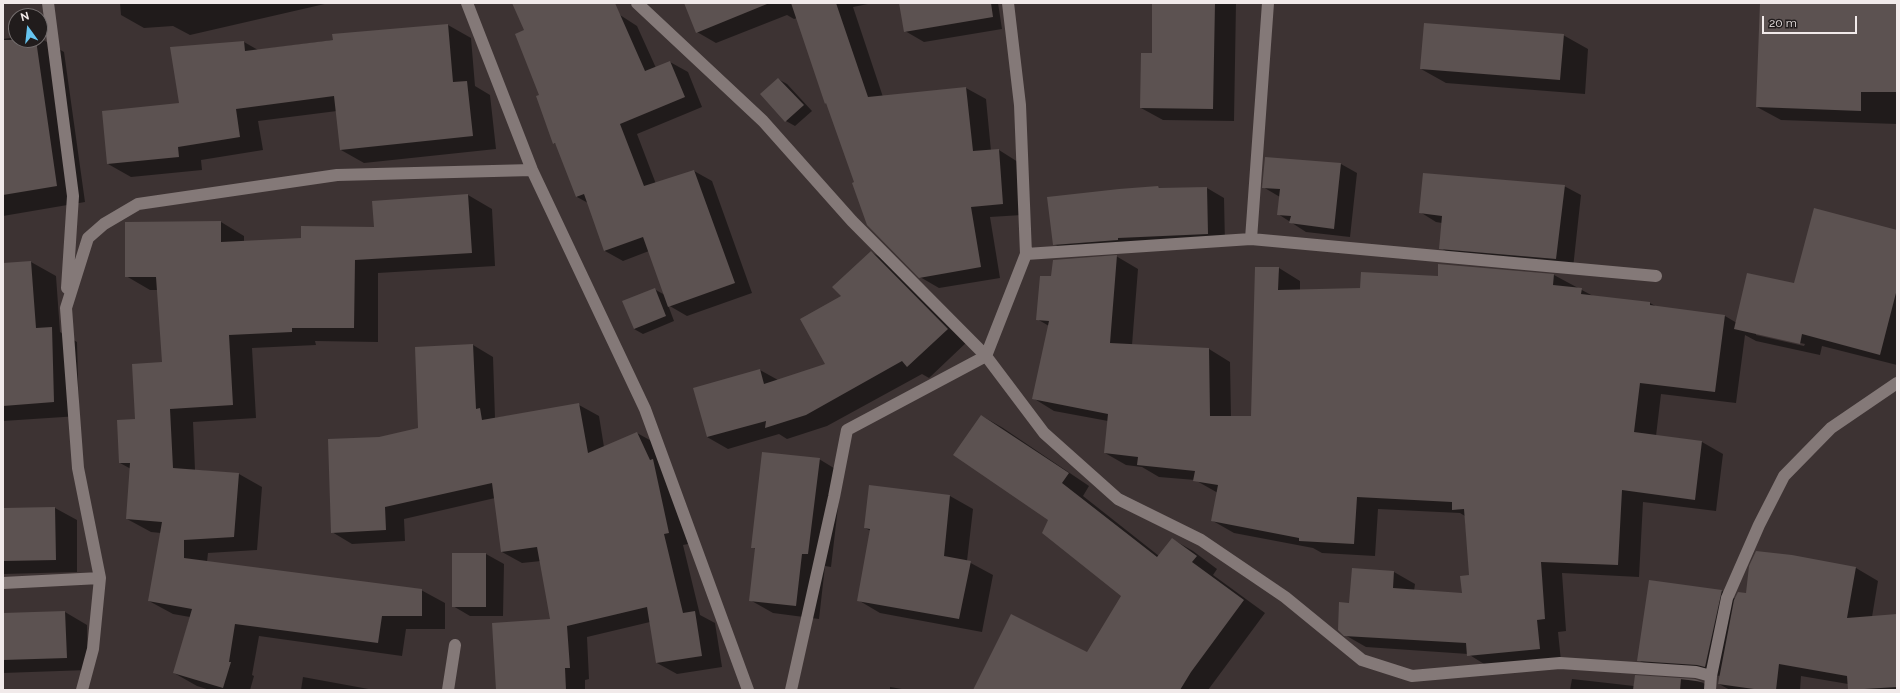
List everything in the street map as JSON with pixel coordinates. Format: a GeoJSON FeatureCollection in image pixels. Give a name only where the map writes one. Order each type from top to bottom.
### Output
{"type":"FeatureCollection","features":[{"type":"Feature","properties":{"kind":"street"},"geometry":{"type":"LineString","coordinates":[[48,3],[73,196],[66,308],[78,468],[100,578],[93,649],[82,690]]}},
{"type":"Feature","properties":{"kind":"street"},"geometry":{"type":"LineString","coordinates":[[467,3],[532,170],[645,409],[748,690]]}},
{"type":"Feature","properties":{"kind":"street"},"geometry":{"type":"LineString","coordinates":[[637,3],[763,121],[852,221],[986,356],[1044,433],[1118,499],[1200,540],[1285,597],[1362,660],[1412,676],[1560,663],[1696,672],[1711,676]]}},
{"type":"Feature","properties":{"kind":"street"},"geometry":{"type":"LineString","coordinates":[[791,690],[834,497],[847,430],[986,356],[1026,254],[1020,105],[1008,3]]}},
{"type":"Feature","properties":{"kind":"street"},"geometry":{"type":"LineString","coordinates":[[1251,239],[1268,3]]}},
{"type":"Feature","properties":{"kind":"street"},"geometry":{"type":"LineString","coordinates":[[66,308],[88,238],[104,224],[138,204],[337,175],[532,170]]}},
{"type":"Feature","properties":{"kind":"street"},"geometry":{"type":"LineString","coordinates":[[1026,254],[1251,239],[1656,276]]}},
{"type":"Feature","properties":{"kind":"street"},"geometry":{"type":"LineString","coordinates":[[1710,690],[1711,676],[1727,598],[1759,525],[1784,476],[1832,428],[1897,383]]}},
{"type":"Feature","properties":{"kind":"street"},"geometry":{"type":"LineString","coordinates":[[3,583],[100,578]]}},
{"type":"Feature","properties":{"kind":"street"},"geometry":{"type":"LineString","coordinates":[[448,690],[455,646]]}},
{"type":"Feature","properties":{"kind":"building"},"geometry":{"type":"Polygon","coordinates":[[[512,3],[615,3],[645,71],[670,61],[685,97],[620,124],[644,186],[694,170],[735,283],[668,307],[643,237],[604,251],[584,194],[576,197],[555,143],[553,144],[536,96],[539,95],[515,34],[524,30],[512,3]]]}},
{"type":"Feature","properties":{"kind":"building"},"geometry":{"type":"Polygon","coordinates":[[[684,3],[767,3],[767,4],[696,33],[684,3]]]}},
{"type":"Feature","properties":{"kind":"building"},"geometry":{"type":"Polygon","coordinates":[[[791,3],[836,3],[868,97],[966,87],[973,151],[999,149],[1003,204],[971,207],[981,267],[919,278],[867,225],[852,183],[854,182],[826,103],[825,104],[791,3]]]}},
{"type":"Feature","properties":{"kind":"building"},"geometry":{"type":"Polygon","coordinates":[[[899,3],[991,3],[993,17],[904,32],[899,3]]]}},
{"type":"Feature","properties":{"kind":"building"},"geometry":{"type":"Polygon","coordinates":[[[1152,3],[1215,3],[1213,109],[1140,108],[1141,53],[1152,53],[1152,3]]]}},
{"type":"Feature","properties":{"kind":"building"},"geometry":{"type":"Polygon","coordinates":[[[1760,3],[1897,3],[1897,92],[1861,92],[1861,111],[1756,107],[1760,3]]]}},
{"type":"Feature","properties":{"kind":"building"},"geometry":{"type":"Polygon","coordinates":[[[1424,23],[1564,34],[1560,80],[1420,69],[1424,23]]]}},
{"type":"Feature","properties":{"kind":"building"},"geometry":{"type":"Polygon","coordinates":[[[448,24],[453,82],[467,81],[473,136],[340,150],[334,96],[236,109],[240,137],[178,147],[179,157],[107,164],[102,111],[179,103],[170,47],[244,41],[245,51],[333,40],[332,34],[448,24]]]}},
{"type":"Feature","properties":{"kind":"building"},"geometry":{"type":"Polygon","coordinates":[[[3,40],[8,40],[8,48],[37,48],[57,186],[3,195],[3,40]]]}},
{"type":"Feature","properties":{"kind":"building"},"geometry":{"type":"Polygon","coordinates":[[[778,78],[804,105],[785,122],[760,94],[778,78]]]}},
{"type":"Feature","properties":{"kind":"building"},"geometry":{"type":"Polygon","coordinates":[[[1265,157],[1341,163],[1334,229],[1289,223],[1291,216],[1277,215],[1280,189],[1262,188],[1265,157]]]}},
{"type":"Feature","properties":{"kind":"building"},"geometry":{"type":"Polygon","coordinates":[[[1423,173],[1565,185],[1556,259],[1439,249],[1442,216],[1419,213],[1423,173]]]}},
{"type":"Feature","properties":{"kind":"building"},"geometry":{"type":"Polygon","coordinates":[[[1158,186],[1159,188],[1207,187],[1208,234],[1118,238],[1118,240],[1053,245],[1047,197],[1158,186]]]}},
{"type":"Feature","properties":{"kind":"building"},"geometry":{"type":"Polygon","coordinates":[[[468,194],[472,253],[355,260],[354,328],[292,328],[292,332],[229,335],[233,405],[170,409],[173,468],[239,473],[234,537],[184,540],[184,558],[422,589],[422,616],[382,616],[378,643],[235,624],[229,662],[231,662],[223,688],[173,673],[192,609],[148,601],[162,522],[126,519],[130,463],[119,463],[117,420],[135,419],[132,364],[162,362],[156,277],[125,277],[125,222],[221,221],[221,242],[301,238],[301,226],[374,227],[372,201],[468,194]]]}},
{"type":"Feature","properties":{"kind":"building"},"geometry":{"type":"Polygon","coordinates":[[[1814,208],[1897,230],[1897,289],[1880,355],[1802,334],[1800,344],[1734,329],[1747,273],[1794,283],[1814,208]]]}},
{"type":"Feature","properties":{"kind":"building"},"geometry":{"type":"Polygon","coordinates":[[[871,251],[948,329],[907,367],[902,361],[806,415],[765,428],[766,421],[707,437],[693,388],[760,369],[764,384],[825,364],[800,319],[841,296],[832,287],[871,251]]]}},
{"type":"Feature","properties":{"kind":"building"},"geometry":{"type":"Polygon","coordinates":[[[1117,255],[1110,343],[1209,348],[1210,416],[1251,416],[1255,267],[1279,267],[1278,290],[1360,288],[1361,272],[1438,276],[1438,264],[1554,274],[1553,285],[1582,288],[1581,294],[1650,302],[1650,305],[1725,315],[1715,392],[1640,383],[1634,432],[1702,441],[1695,500],[1622,490],[1618,565],[1541,562],[1545,619],[1537,620],[1540,649],[1467,656],[1466,643],[1344,636],[1338,630],[1339,602],[1349,603],[1352,568],[1394,571],[1393,588],[1462,593],[1460,576],[1469,575],[1464,509],[1452,510],[1452,502],[1357,497],[1354,544],[1299,541],[1299,538],[1211,521],[1218,485],[1193,481],[1195,471],[1137,465],[1138,457],[1104,453],[1108,414],[1032,399],[1049,321],[1036,320],[1040,276],[1051,276],[1053,260],[1117,255]]]}},
{"type":"Feature","properties":{"kind":"building"},"geometry":{"type":"Polygon","coordinates":[[[31,261],[36,328],[52,327],[54,402],[3,406],[3,263],[31,261]]]}},
{"type":"Feature","properties":{"kind":"building"},"geometry":{"type":"Polygon","coordinates":[[[655,288],[666,316],[634,329],[622,301],[655,288]]]}},
{"type":"Feature","properties":{"kind":"building"},"geometry":{"type":"Polygon","coordinates":[[[473,344],[476,409],[480,408],[482,420],[579,403],[588,453],[637,432],[650,460],[653,459],[669,533],[664,534],[683,613],[695,611],[702,656],[656,663],[647,607],[567,626],[570,668],[565,668],[566,690],[496,690],[492,623],[550,619],[537,547],[501,552],[492,483],[385,507],[386,530],[331,533],[328,439],[379,437],[418,428],[415,347],[473,344]]]}},
{"type":"Feature","properties":{"kind":"building"},"geometry":{"type":"Polygon","coordinates":[[[981,415],[1069,473],[1062,483],[1157,557],[1172,538],[1197,556],[1192,562],[1244,600],[1191,672],[1180,690],[973,690],[1011,614],[1087,652],[1121,596],[1042,533],[1048,520],[953,455],[981,415]]]}},
{"type":"Feature","properties":{"kind":"building"},"geometry":{"type":"Polygon","coordinates":[[[762,452],[820,458],[808,554],[802,554],[796,606],[749,601],[755,548],[751,548],[762,452]]]}},
{"type":"Feature","properties":{"kind":"building"},"geometry":{"type":"Polygon","coordinates":[[[869,485],[950,495],[944,556],[971,561],[959,619],[857,601],[870,529],[864,528],[869,485]]]}},
{"type":"Feature","properties":{"kind":"building"},"geometry":{"type":"Polygon","coordinates":[[[55,507],[56,560],[3,561],[3,508],[55,507]]]}},
{"type":"Feature","properties":{"kind":"building"},"geometry":{"type":"Polygon","coordinates":[[[1756,551],[1792,555],[1856,567],[1847,618],[1897,614],[1897,687],[1848,690],[1847,676],[1779,664],[1776,690],[1761,690],[1718,684],[1734,600],[1738,592],[1746,593],[1749,566],[1756,551]]]}},
{"type":"Feature","properties":{"kind":"building"},"geometry":{"type":"Polygon","coordinates":[[[452,553],[486,553],[486,607],[452,607],[452,553]]]}},
{"type":"Feature","properties":{"kind":"building"},"geometry":{"type":"Polygon","coordinates":[[[1649,580],[1722,590],[1705,667],[1697,665],[1637,661],[1649,580]]]}},
{"type":"Feature","properties":{"kind":"building"},"geometry":{"type":"Polygon","coordinates":[[[65,611],[67,658],[3,660],[3,613],[65,611]]]}},
{"type":"Feature","properties":{"kind":"building"},"geometry":{"type":"Polygon","coordinates":[[[1635,675],[1695,679],[1703,682],[1681,679],[1680,690],[1633,690],[1635,675]]]}}]}
